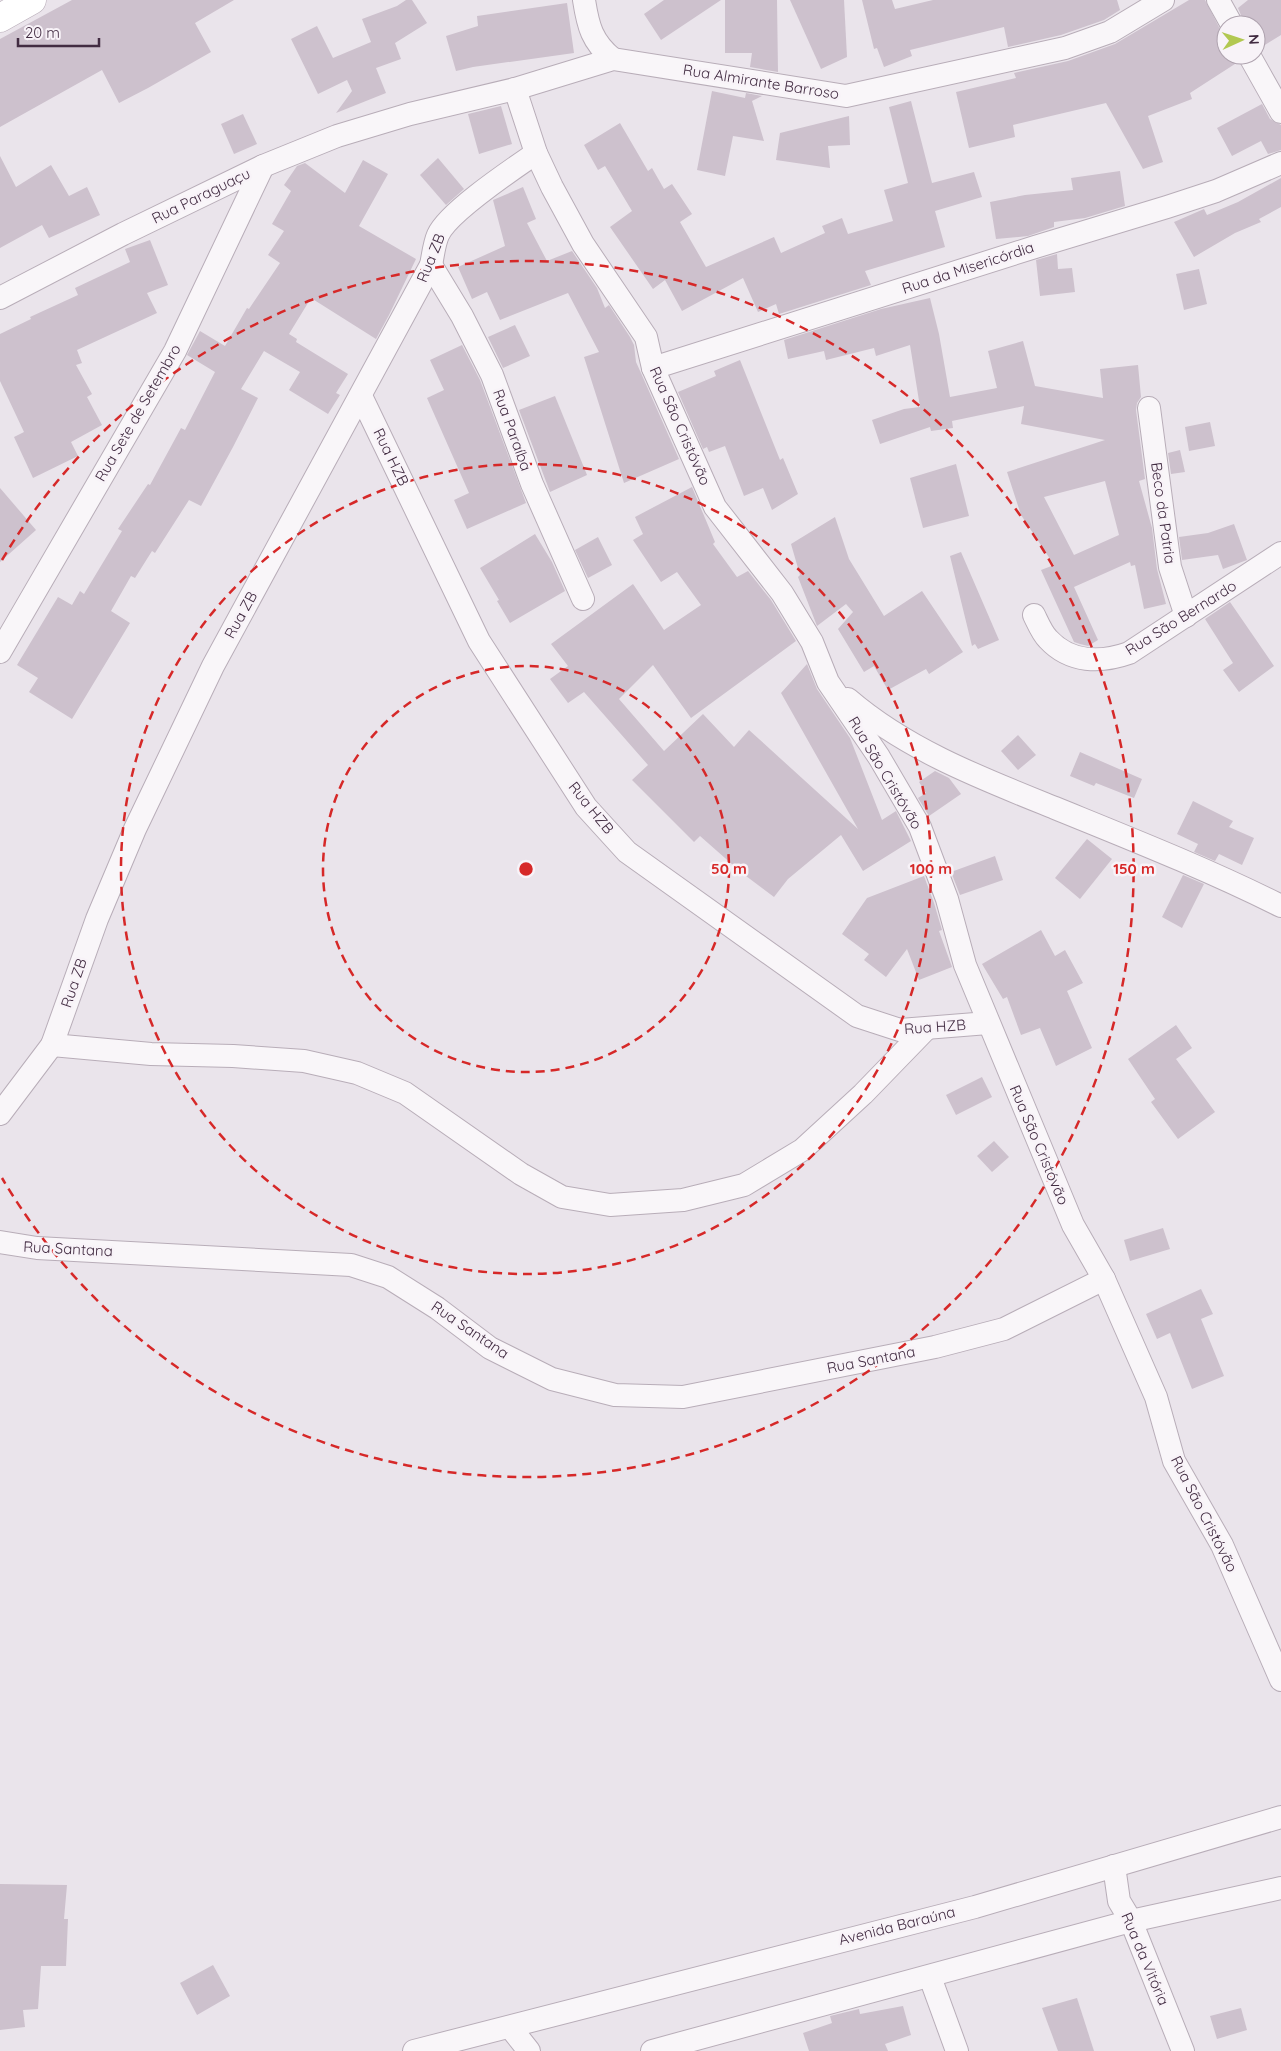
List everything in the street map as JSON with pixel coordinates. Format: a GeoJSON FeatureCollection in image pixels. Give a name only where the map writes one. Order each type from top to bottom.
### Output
{"type":"FeatureCollection","features":[{"type":"Feature","properties":{"kind":"main road"},"geometry":{"type":"LineString","coordinates":[[0,18],[32,0]]}},
{"type":"Feature","properties":{"kind":"street"},"geometry":{"type":"LineString","coordinates":[[584,0],[587,18],[598,47],[613,59]]}},
{"type":"Feature","properties":{"kind":"street","name":"Rua Almirante Barroso"},"geometry":{"type":"LineString","coordinates":[[410,114],[515,89],[613,59],[846,96],[1064,48],[1110,32],[1163,0]]}},
{"type":"Feature","properties":{"kind":"street"},"geometry":{"type":"LineString","coordinates":[[1218,0],[1226,15]]}},
{"type":"Feature","properties":{"kind":"street"},"geometry":{"type":"LineString","coordinates":[[1255,65],[1281,112]]}},
{"type":"Feature","properties":{"kind":"street","name":"Rua São Cristóvão"},"geometry":{"type":"LineString","coordinates":[[515,89],[536,153],[583,244],[646,337],[653,368],[715,508],[782,594],[812,642],[828,682],[879,757],[920,827],[947,899],[965,965],[1073,1225],[1104,1279],[1156,1397],[1174,1462],[1222,1545],[1281,1680]]}},
{"type":"Feature","properties":{"kind":"street","name":"Rua Paraguaçu"},"geometry":{"type":"LineString","coordinates":[[0,298],[123,234],[263,166],[337,136],[410,114]]}},
{"type":"Feature","properties":{"kind":"street","name":"Rua ZB"},"geometry":{"type":"LineString","coordinates":[[0,1114],[52,1045],[97,918],[168,758],[213,666],[432,265],[438,234],[455,215],[536,153]]}},
{"type":"Feature","properties":{"kind":"street","name":"Rua da Misericórdia"},"geometry":{"type":"LineString","coordinates":[[653,368],[1035,246],[1167,208],[1216,191],[1281,162]]}},
{"type":"Feature","properties":{"kind":"street","name":"Rua Sete de Setembro"},"geometry":{"type":"LineString","coordinates":[[3,638],[175,351],[263,166]]}},
{"type":"Feature","properties":{"kind":"street","name":"Rua Paraíba"},"geometry":{"type":"LineString","coordinates":[[432,265],[462,316],[492,375],[532,484],[583,599]]}},
{"type":"Feature","properties":{"kind":"street","name":"Rua HZB"},"geometry":{"type":"LineString","coordinates":[[361,396],[479,641],[586,807],[628,852],[856,1016],[900,1030],[988,1023]]}},
{"type":"Feature","properties":{"kind":"street","name":"Beco da Patria"},"geometry":{"type":"LineString","coordinates":[[1149,408],[1170,567],[1186,616]]}},
{"type":"Feature","properties":{"kind":"street","name":"Rua São Bernardo"},"geometry":{"type":"LineString","coordinates":[[1034,615],[1047,639],[1063,651],[1088,660],[1108,660],[1129,653],[1281,553]]}},
{"type":"Feature","properties":{"kind":"street"},"geometry":{"type":"LineString","coordinates":[[828,682],[865,713],[908,742],[1004,787],[1221,876],[1281,906]]}},
{"type":"Feature","properties":{"kind":"street"},"geometry":{"type":"LineString","coordinates":[[52,1045],[151,1054],[233,1056],[304,1062],[357,1073],[405,1093],[521,1174],[562,1197],[610,1205],[683,1200],[744,1185],[802,1150],[863,1094],[926,1029]]}},
{"type":"Feature","properties":{"kind":"street","name":"Rua Santana"},"geometry":{"type":"LineString","coordinates":[[0,1242],[37,1248],[351,1265],[388,1277],[437,1308],[490,1348],[552,1380],[625,1396],[683,1397],[935,1347],[1004,1328],[1104,1279]]}},
{"type":"Feature","properties":{"kind":"street","name":"Avenida Baraúna"},"geometry":{"type":"LineString","coordinates":[[414,2051],[975,1906],[1281,1817]]}},
{"type":"Feature","properties":{"kind":"street","name":"Rua da Vitória"},"geometry":{"type":"LineString","coordinates":[[1114,1866],[1119,1901],[1131,1921],[1183,2051]]}},
{"type":"Feature","properties":{"kind":"street"},"geometry":{"type":"LineString","coordinates":[[652,2051],[1131,1921],[1281,1888]]}},
{"type":"Feature","properties":{"kind":"street"},"geometry":{"type":"LineString","coordinates":[[930,1977],[957,2051]]}},
{"type":"Feature","properties":{"kind":"street"},"geometry":{"type":"LineString","coordinates":[[510,2026],[529,2051]]}},
{"type":"Feature","properties":{"kind":"building"},"geometry":{"type":"Polygon","coordinates":[[[72,0],[234,0],[195,23],[211,52],[148,88],[119,103],[102,70],[0,127],[0,39],[72,0]]]}},
{"type":"Feature","properties":{"kind":"building"},"geometry":{"type":"Polygon","coordinates":[[[406,0],[412,0],[427,23],[395,43],[401,59],[376,68],[386,93],[336,113],[352,91],[347,80],[318,94],[291,39],[317,26],[333,58],[371,42],[362,19],[397,6],[406,0]]]}},
{"type":"Feature","properties":{"kind":"building"},"geometry":{"type":"Polygon","coordinates":[[[664,0],[721,0],[661,40],[644,14],[664,0]]]}},
{"type":"Feature","properties":{"kind":"building"},"geometry":{"type":"Polygon","coordinates":[[[725,0],[777,0],[778,72],[750,67],[752,53],[725,53],[725,0]]]}},
{"type":"Feature","properties":{"kind":"building"},"geometry":{"type":"Polygon","coordinates":[[[790,0],[844,0],[847,57],[821,69],[790,0]]]}},
{"type":"Feature","properties":{"kind":"building"},"geometry":{"type":"Polygon","coordinates":[[[862,0],[892,0],[895,9],[933,0],[1117,0],[1120,10],[1104,20],[1061,35],[1008,47],[1004,27],[910,50],[912,56],[884,67],[877,48],[874,49],[862,0]]]}},
{"type":"Feature","properties":{"kind":"building"},"geometry":{"type":"Polygon","coordinates":[[[1189,0],[1205,0],[1216,21],[1216,65],[1233,65],[1190,93],[1192,99],[1148,116],[1163,162],[1143,169],[1106,103],[1013,125],[1015,137],[969,148],[956,92],[1016,78],[1014,73],[1068,61],[1115,44],[1189,0]]]}},
{"type":"Feature","properties":{"kind":"building"},"geometry":{"type":"Polygon","coordinates":[[[1248,0],[1281,0],[1281,35],[1266,44],[1266,15],[1241,15],[1238,8],[1248,0]]]}},
{"type":"Feature","properties":{"kind":"building"},"geometry":{"type":"Polygon","coordinates":[[[567,3],[574,53],[456,71],[446,36],[478,26],[477,16],[567,3]]]}},
{"type":"Feature","properties":{"kind":"building"},"geometry":{"type":"Polygon","coordinates":[[[712,91],[745,98],[746,93],[762,96],[752,101],[764,141],[733,136],[725,176],[697,170],[712,91]]]}},
{"type":"Feature","properties":{"kind":"building"},"geometry":{"type":"Polygon","coordinates":[[[911,101],[932,183],[974,172],[982,197],[935,211],[945,247],[865,271],[871,285],[779,314],[776,304],[758,312],[743,278],[682,311],[665,280],[653,289],[610,227],[632,211],[605,166],[598,170],[584,145],[620,123],[648,171],[652,168],[664,189],[672,184],[692,214],[680,222],[706,267],[774,237],[781,253],[825,233],[822,226],[842,218],[848,234],[893,221],[884,190],[908,183],[889,107],[911,101]]]}},
{"type":"Feature","properties":{"kind":"building"},"geometry":{"type":"Polygon","coordinates":[[[1262,104],[1270,119],[1281,125],[1281,150],[1268,154],[1261,141],[1232,156],[1217,128],[1262,104]]]}},
{"type":"Feature","properties":{"kind":"building"},"geometry":{"type":"Polygon","coordinates":[[[501,106],[512,144],[479,154],[468,114],[501,106]]]}},
{"type":"Feature","properties":{"kind":"building"},"geometry":{"type":"Polygon","coordinates":[[[243,114],[257,144],[234,154],[221,124],[243,114]]]}},
{"type":"Feature","properties":{"kind":"building"},"geometry":{"type":"Polygon","coordinates":[[[849,116],[850,145],[828,146],[830,168],[776,160],[780,133],[849,116]]]}},
{"type":"Feature","properties":{"kind":"building"},"geometry":{"type":"Polygon","coordinates":[[[0,156],[16,187],[51,165],[69,196],[87,187],[100,215],[49,238],[42,225],[0,248],[0,156]]]}},
{"type":"Feature","properties":{"kind":"building"},"geometry":{"type":"Polygon","coordinates":[[[438,158],[464,189],[446,205],[420,175],[438,158]]]}},
{"type":"Feature","properties":{"kind":"building"},"geometry":{"type":"Polygon","coordinates":[[[363,160],[388,174],[359,226],[416,259],[389,315],[376,339],[311,298],[289,334],[297,339],[296,342],[348,374],[336,393],[340,395],[328,414],[289,390],[300,372],[264,351],[241,389],[258,398],[233,447],[201,506],[189,500],[155,553],[152,551],[135,578],[131,576],[111,611],[130,623],[72,719],[29,692],[38,678],[17,665],[58,597],[72,605],[80,591],[84,594],[122,531],[118,529],[148,484],[150,485],[181,428],[185,430],[215,372],[187,355],[200,331],[225,346],[247,308],[249,309],[280,263],[268,255],[284,231],[272,224],[291,191],[284,185],[297,166],[305,163],[345,193],[363,160]]]}},
{"type":"Feature","properties":{"kind":"building"},"geometry":{"type":"Polygon","coordinates":[[[1120,171],[1125,206],[1085,218],[1054,222],[1054,227],[1028,236],[996,239],[990,202],[1025,195],[1073,190],[1071,178],[1120,171]]]}},
{"type":"Feature","properties":{"kind":"building"},"geometry":{"type":"Polygon","coordinates":[[[1281,178],[1281,207],[1259,219],[1261,222],[1235,233],[1194,257],[1174,222],[1204,209],[1207,215],[1238,202],[1281,178]]]}},
{"type":"Feature","properties":{"kind":"building"},"geometry":{"type":"Polygon","coordinates":[[[523,187],[536,219],[527,223],[547,261],[572,251],[597,288],[605,308],[609,305],[630,337],[634,345],[636,362],[679,459],[624,483],[584,357],[599,352],[568,293],[500,320],[487,292],[472,299],[458,267],[505,246],[493,200],[523,187]]]}},
{"type":"Feature","properties":{"kind":"building"},"geometry":{"type":"Polygon","coordinates":[[[150,240],[168,285],[147,293],[157,313],[77,350],[82,363],[76,365],[92,394],[87,397],[102,425],[71,442],[78,456],[33,478],[14,437],[24,432],[0,381],[0,334],[31,319],[30,317],[78,295],[75,288],[130,262],[125,249],[150,240]]]}},
{"type":"Feature","properties":{"kind":"building"},"geometry":{"type":"Polygon","coordinates":[[[1057,254],[1058,269],[1072,268],[1075,292],[1040,296],[1036,260],[1057,254]]]}},
{"type":"Feature","properties":{"kind":"building"},"geometry":{"type":"Polygon","coordinates":[[[1199,269],[1207,304],[1184,310],[1176,274],[1199,269]]]}},
{"type":"Feature","properties":{"kind":"building"},"geometry":{"type":"Polygon","coordinates":[[[930,298],[939,334],[950,397],[997,388],[988,351],[1023,341],[1035,386],[1103,398],[1100,369],[1138,365],[1141,397],[1137,403],[1136,410],[1145,479],[1139,481],[1152,528],[1157,569],[1166,604],[1144,609],[1135,565],[1131,566],[1130,562],[1074,587],[1098,640],[1088,646],[1080,644],[1074,642],[1041,570],[1054,565],[1021,515],[1007,472],[1105,440],[1021,424],[1024,406],[952,421],[953,428],[931,431],[930,427],[880,444],[872,420],[904,409],[920,407],[910,345],[876,356],[874,348],[826,360],[824,351],[788,359],[784,340],[881,309],[930,298]],[[1105,481],[1044,497],[1074,555],[1119,535],[1105,481]]]}},
{"type":"Feature","properties":{"kind":"building"},"geometry":{"type":"Polygon","coordinates":[[[515,325],[530,356],[503,368],[488,337],[515,325]]]}},
{"type":"Feature","properties":{"kind":"building"},"geometry":{"type":"Polygon","coordinates":[[[462,345],[480,380],[526,503],[467,529],[454,500],[469,493],[427,398],[444,390],[430,360],[462,345]]]}},
{"type":"Feature","properties":{"kind":"building"},"geometry":{"type":"Polygon","coordinates":[[[740,360],[780,460],[783,458],[798,494],[772,510],[763,488],[744,496],[725,446],[709,452],[707,447],[703,449],[678,392],[716,376],[714,371],[740,360]]]}},
{"type":"Feature","properties":{"kind":"building"},"geometry":{"type":"Polygon","coordinates":[[[555,396],[587,475],[550,492],[519,410],[555,396]]]}},
{"type":"Feature","properties":{"kind":"building"},"geometry":{"type":"Polygon","coordinates":[[[1210,422],[1215,446],[1189,451],[1185,427],[1210,422]]]}},
{"type":"Feature","properties":{"kind":"building"},"geometry":{"type":"Polygon","coordinates":[[[1180,450],[1185,472],[1171,474],[1168,453],[1180,450]]]}},
{"type":"Feature","properties":{"kind":"building"},"geometry":{"type":"Polygon","coordinates":[[[956,464],[969,516],[923,528],[910,478],[956,464]]]}},
{"type":"Feature","properties":{"kind":"building"},"geometry":{"type":"Polygon","coordinates":[[[692,487],[715,542],[713,544],[737,577],[748,571],[771,600],[796,641],[691,718],[653,665],[619,699],[664,751],[703,714],[734,747],[749,730],[858,829],[781,693],[807,664],[817,689],[850,738],[882,820],[896,811],[911,841],[863,871],[841,835],[788,879],[774,897],[742,873],[700,836],[694,842],[632,780],[648,765],[584,692],[568,703],[550,679],[568,666],[551,644],[633,584],[664,630],[701,605],[677,572],[661,582],[633,540],[643,534],[635,517],[692,487]]]}},
{"type":"Feature","properties":{"kind":"building"},"geometry":{"type":"Polygon","coordinates":[[[0,488],[36,530],[0,562],[0,488]]]}},
{"type":"Feature","properties":{"kind":"building"},"geometry":{"type":"Polygon","coordinates":[[[835,517],[849,559],[884,616],[922,591],[963,652],[929,674],[926,669],[888,690],[874,666],[864,672],[838,629],[853,612],[846,604],[817,626],[798,577],[800,575],[791,544],[835,517]]]}},
{"type":"Feature","properties":{"kind":"building"},"geometry":{"type":"Polygon","coordinates":[[[1234,524],[1247,560],[1223,569],[1218,555],[1182,560],[1179,537],[1208,533],[1234,524]]]}},
{"type":"Feature","properties":{"kind":"building"},"geometry":{"type":"Polygon","coordinates":[[[535,534],[552,562],[565,591],[510,623],[480,568],[535,534]]]}},
{"type":"Feature","properties":{"kind":"building"},"geometry":{"type":"Polygon","coordinates":[[[598,537],[612,565],[588,578],[575,550],[598,537]]]}},
{"type":"Feature","properties":{"kind":"building"},"geometry":{"type":"Polygon","coordinates":[[[961,552],[999,640],[978,649],[975,644],[972,646],[950,556],[961,552]]]}},
{"type":"Feature","properties":{"kind":"building"},"geometry":{"type":"Polygon","coordinates":[[[1230,602],[1274,666],[1239,692],[1223,670],[1233,663],[1205,619],[1230,602]]]}},
{"type":"Feature","properties":{"kind":"building"},"geometry":{"type":"Polygon","coordinates":[[[1018,735],[1036,755],[1018,770],[1001,751],[1018,735]]]}},
{"type":"Feature","properties":{"kind":"building"},"geometry":{"type":"Polygon","coordinates":[[[1080,752],[1142,779],[1134,798],[1096,783],[1094,786],[1070,776],[1080,752]]]}},
{"type":"Feature","properties":{"kind":"building"},"geometry":{"type":"Polygon","coordinates":[[[935,771],[949,778],[961,794],[929,816],[918,798],[926,793],[919,782],[935,771]]]}},
{"type":"Feature","properties":{"kind":"building"},"geometry":{"type":"Polygon","coordinates":[[[1193,801],[1233,821],[1229,827],[1254,838],[1242,865],[1219,854],[1215,861],[1194,852],[1198,844],[1177,834],[1193,801]]]}},
{"type":"Feature","properties":{"kind":"building"},"geometry":{"type":"Polygon","coordinates":[[[1087,839],[1112,859],[1080,899],[1055,878],[1087,839]]]}},
{"type":"Feature","properties":{"kind":"building"},"geometry":{"type":"Polygon","coordinates":[[[995,856],[1003,880],[960,895],[951,872],[995,856]]]}},
{"type":"Feature","properties":{"kind":"building"},"geometry":{"type":"Polygon","coordinates":[[[1183,875],[1204,884],[1182,928],[1162,917],[1183,875]]]}},
{"type":"Feature","properties":{"kind":"building"},"geometry":{"type":"Polygon","coordinates":[[[924,876],[942,930],[939,931],[952,967],[919,980],[907,949],[886,977],[864,960],[869,954],[842,934],[867,898],[924,876]]]}},
{"type":"Feature","properties":{"kind":"building"},"geometry":{"type":"Polygon","coordinates":[[[1041,930],[1055,956],[1065,950],[1083,983],[1067,991],[1092,1048],[1056,1066],[1040,1028],[1021,1035],[1007,997],[1003,999],[982,964],[1041,930]]]}},
{"type":"Feature","properties":{"kind":"building"},"geometry":{"type":"Polygon","coordinates":[[[1176,1025],[1192,1048],[1176,1059],[1215,1112],[1178,1139],[1151,1102],[1155,1099],[1128,1059],[1176,1025]]]}},
{"type":"Feature","properties":{"kind":"building"},"geometry":{"type":"Polygon","coordinates":[[[982,1077],[992,1097],[956,1115],[946,1095],[982,1077]]]}},
{"type":"Feature","properties":{"kind":"building"},"geometry":{"type":"Polygon","coordinates":[[[994,1141],[1009,1157],[992,1172],[977,1156],[994,1141]]]}},
{"type":"Feature","properties":{"kind":"building"},"geometry":{"type":"Polygon","coordinates":[[[1163,1228],[1170,1249],[1130,1261],[1124,1240],[1163,1228]]]}},
{"type":"Feature","properties":{"kind":"building"},"geometry":{"type":"Polygon","coordinates":[[[1201,1289],[1213,1314],[1201,1319],[1224,1376],[1192,1389],[1170,1333],[1157,1339],[1146,1314],[1201,1289]]]}},
{"type":"Feature","properties":{"kind":"building"},"geometry":{"type":"Polygon","coordinates":[[[0,1884],[67,1885],[64,1919],[68,1919],[66,1966],[41,1966],[38,2009],[23,2010],[25,2027],[0,2030],[0,1884]]]}},
{"type":"Feature","properties":{"kind":"building"},"geometry":{"type":"Polygon","coordinates":[[[213,1965],[230,1996],[197,2015],[180,1983],[213,1965]]]}},
{"type":"Feature","properties":{"kind":"building"},"geometry":{"type":"Polygon","coordinates":[[[1077,1998],[1094,2051],[1058,2051],[1042,2008],[1077,1998]]]}},
{"type":"Feature","properties":{"kind":"building"},"geometry":{"type":"Polygon","coordinates":[[[903,2006],[911,2035],[885,2044],[888,2051],[809,2051],[803,2033],[832,2023],[830,2016],[859,2009],[860,2014],[903,2006]]]}},
{"type":"Feature","properties":{"kind":"building"},"geometry":{"type":"Polygon","coordinates":[[[1241,2008],[1247,2030],[1217,2039],[1210,2016],[1241,2008]]]}}]}
